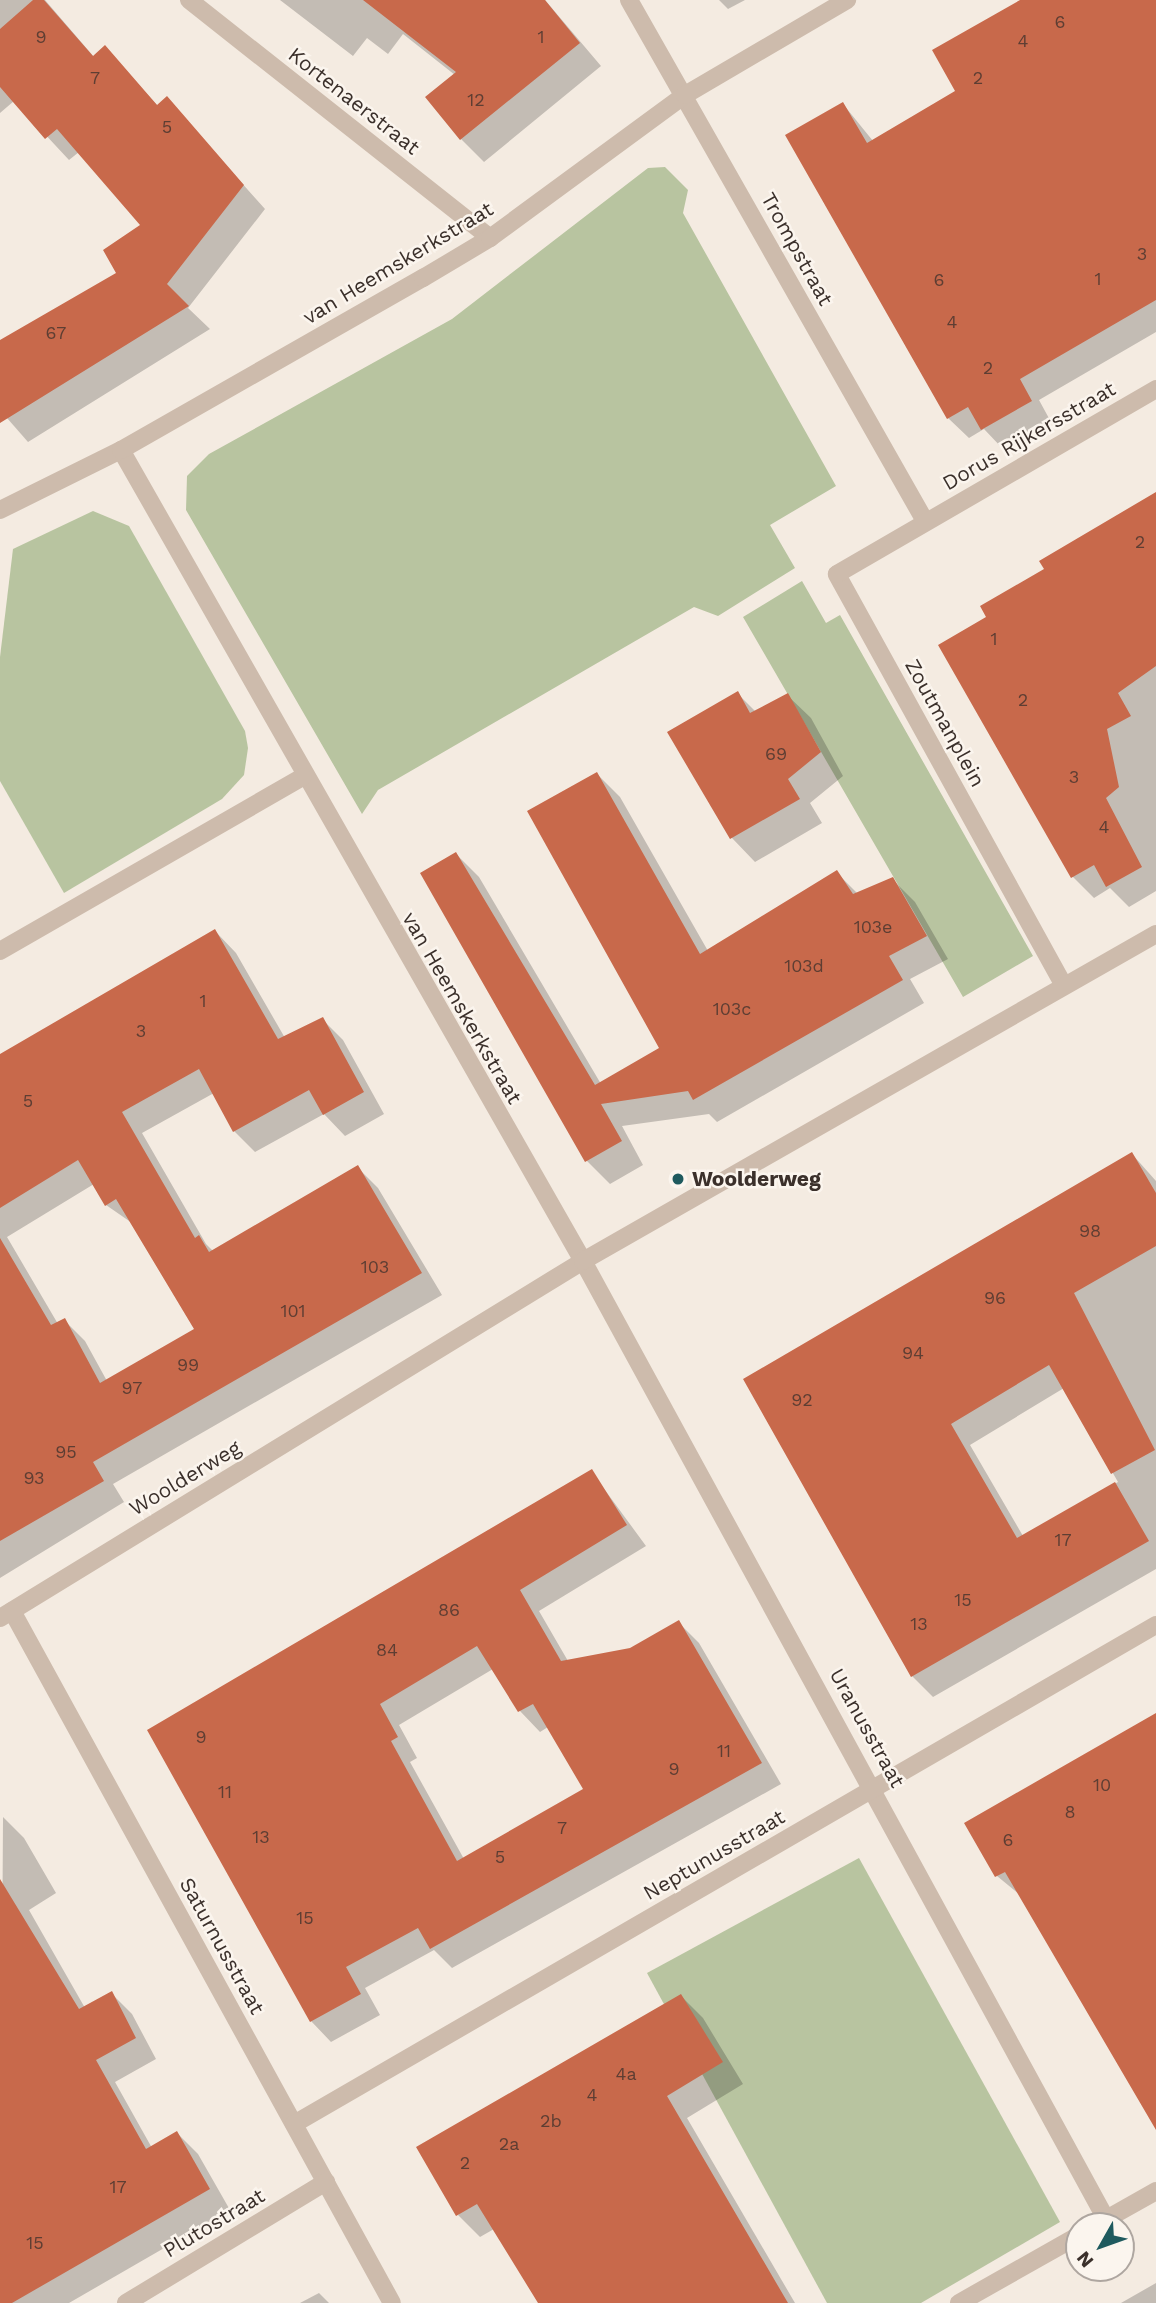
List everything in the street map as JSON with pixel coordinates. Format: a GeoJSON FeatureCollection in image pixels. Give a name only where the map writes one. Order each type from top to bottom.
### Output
{"type":"FeatureCollection","features":[{"type":"Feature","properties":{"kind":"street","name":"Kortenaerstraat"},"geometry":{"type":"LineString","coordinates":[[189,0],[490,237]]}},
{"type":"Feature","properties":{"kind":"street","name":"Trompstraat"},"geometry":{"type":"LineString","coordinates":[[629,0],[925,522]]}},
{"type":"Feature","properties":{"kind":"street","name":"van Heemskerkstraat"},"geometry":{"type":"LineString","coordinates":[[0,510],[121,450],[490,237],[685,95],[847,0]]}},
{"type":"Feature","properties":{"kind":"street","name":"Dorus Rijkersstraat"},"geometry":{"type":"LineString","coordinates":[[925,522],[1156,389]]}},
{"type":"Feature","properties":{"kind":"street","name":"van Heemskerkstraat"},"geometry":{"type":"LineString","coordinates":[[121,450],[302,777],[583,1261]]}},
{"type":"Feature","properties":{"kind":"street","name":"Zoutmanplein"},"geometry":{"type":"LineString","coordinates":[[925,522],[837,574],[1063,984]]}},
{"type":"Feature","properties":{"kind":"street"},"geometry":{"type":"LineString","coordinates":[[0,951],[302,777]]}},
{"type":"Feature","properties":{"kind":"street","name":"Woolderweg"},"geometry":{"type":"LineString","coordinates":[[6,1615],[583,1261],[1156,933]]}},
{"type":"Feature","properties":{"kind":"street","name":"Uranusstraat"},"geometry":{"type":"LineString","coordinates":[[583,1261],[875,1788],[1094,2212]]}},
{"type":"Feature","properties":{"kind":"street","name":"Saturnusstraat"},"geometry":{"type":"LineString","coordinates":[[6,1615],[294,2124],[392,2303]]}},
{"type":"Feature","properties":{"kind":"street","name":"Neptunusstraat"},"geometry":{"type":"LineString","coordinates":[[294,2124],[1156,1625]]}},
{"type":"Feature","properties":{"kind":"street","name":"Plutostraat"},"geometry":{"type":"LineString","coordinates":[[126,2303],[326,2182]]}},
{"type":"Feature","properties":{"kind":"street"},"geometry":{"type":"LineString","coordinates":[[1119,2212],[1156,2190]]}},
{"type":"Feature","properties":{"kind":"street"},"geometry":{"type":"LineString","coordinates":[[959,2303],[1065,2243]]}},
{"type":"Feature","properties":{"kind":"green space"},"geometry":{"type":"Polygon","coordinates":[[[665,167],[688,190],[683,213],[836,486],[770,525],[795,568],[718,616],[694,607],[378,790],[362,814],[186,510],[187,476],[209,454],[452,319],[648,168],[665,167]]]}},
{"type":"Feature","properties":{"kind":"green space"},"geometry":{"type":"Polygon","coordinates":[[[93,511],[129,526],[245,731],[248,748],[244,775],[222,799],[64,893],[0,781],[0,657],[13,549],[93,511]]]}},
{"type":"Feature","properties":{"kind":"green space"},"geometry":{"type":"Polygon","coordinates":[[[802,581],[826,623],[840,615],[1033,956],[963,997],[743,617],[802,581]]]}},
{"type":"Feature","properties":{"kind":"green space"},"geometry":{"type":"Polygon","coordinates":[[[859,1858],[1060,2222],[921,2303],[827,2303],[647,1973],[859,1858]]]}},
{"type":"Feature","properties":{"kind":"building"},"geometry":{"type":"Polygon","coordinates":[[[33,0],[44,0],[93,56],[105,45],[157,105],[167,96],[244,185],[167,284],[189,306],[0,423],[0,340],[116,273],[103,250],[140,225],[57,129],[45,139],[0,87],[0,29],[33,0]]]}},
{"type":"Feature","properties":{"kind":"building"},"geometry":{"type":"Polygon","coordinates":[[[363,0],[545,0],[580,43],[460,140],[425,97],[456,72],[363,0]]]}},
{"type":"Feature","properties":{"kind":"building"},"geometry":{"type":"Polygon","coordinates":[[[1020,0],[1156,0],[1156,300],[1020,379],[1032,401],[981,430],[968,407],[947,419],[785,135],[843,102],[867,143],[955,91],[932,50],[1020,0]]]}},
{"type":"Feature","properties":{"kind":"building"},"geometry":{"type":"Polygon","coordinates":[[[1156,492],[1156,666],[1118,693],[1131,716],[1107,729],[1119,787],[1106,798],[1142,867],[1106,887],[1094,865],[1071,878],[938,645],[986,617],[980,606],[1044,569],[1039,561],[1156,492]]]}},
{"type":"Feature","properties":{"kind":"building"},"geometry":{"type":"Polygon","coordinates":[[[738,691],[750,713],[788,693],[821,752],[788,779],[800,799],[730,839],[667,732],[738,691]]]}},
{"type":"Feature","properties":{"kind":"building"},"geometry":{"type":"Polygon","coordinates":[[[597,772],[700,954],[837,870],[853,894],[893,877],[927,936],[889,956],[903,980],[693,1100],[688,1091],[601,1104],[622,1141],[585,1162],[420,873],[456,852],[595,1085],[659,1048],[527,811],[597,772]]]}},
{"type":"Feature","properties":{"kind":"building"},"geometry":{"type":"Polygon","coordinates":[[[215,929],[278,1039],[323,1017],[364,1092],[323,1115],[309,1090],[233,1132],[199,1069],[122,1112],[195,1238],[199,1235],[209,1252],[358,1165],[422,1273],[93,1462],[104,1481],[0,1541],[0,1238],[51,1325],[65,1318],[100,1383],[194,1329],[116,1199],[105,1206],[78,1160],[0,1208],[0,1054],[215,929]]]}},
{"type":"Feature","properties":{"kind":"building"},"geometry":{"type":"Polygon","coordinates":[[[1132,1152],[1156,1193],[1156,1246],[1074,1293],[1155,1450],[1111,1474],[1049,1365],[951,1424],[1017,1538],[1115,1482],[1149,1541],[911,1677],[743,1379],[1132,1152]]]}},
{"type":"Feature","properties":{"kind":"building"},"geometry":{"type":"Polygon","coordinates":[[[592,1469],[627,1525],[520,1590],[561,1661],[630,1648],[679,1620],[762,1763],[430,1949],[418,1928],[346,1967],[361,1994],[310,2022],[147,1730],[592,1469]],[[477,1646],[380,1704],[398,1737],[391,1741],[457,1861],[583,1789],[533,1704],[518,1712],[477,1646]]]}},
{"type":"Feature","properties":{"kind":"building"},"geometry":{"type":"Polygon","coordinates":[[[1156,1713],[1156,2130],[1005,1872],[995,1877],[964,1823],[1156,1713]]]}},
{"type":"Feature","properties":{"kind":"building"},"geometry":{"type":"Polygon","coordinates":[[[0,1879],[79,2009],[112,1991],[136,2038],[96,2060],[146,2149],[177,2131],[210,2189],[12,2303],[0,2303],[0,1879]]]}},
{"type":"Feature","properties":{"kind":"building"},"geometry":{"type":"Polygon","coordinates":[[[681,1994],[723,2062],[667,2096],[788,2303],[538,2303],[477,2204],[456,2216],[416,2147],[681,1994]]]}},
{"type":"Feature","properties":{"kind":"place","name":"Woolderweg"},"geometry":{"type":"Point","coordinates":[678,1179]}}]}
